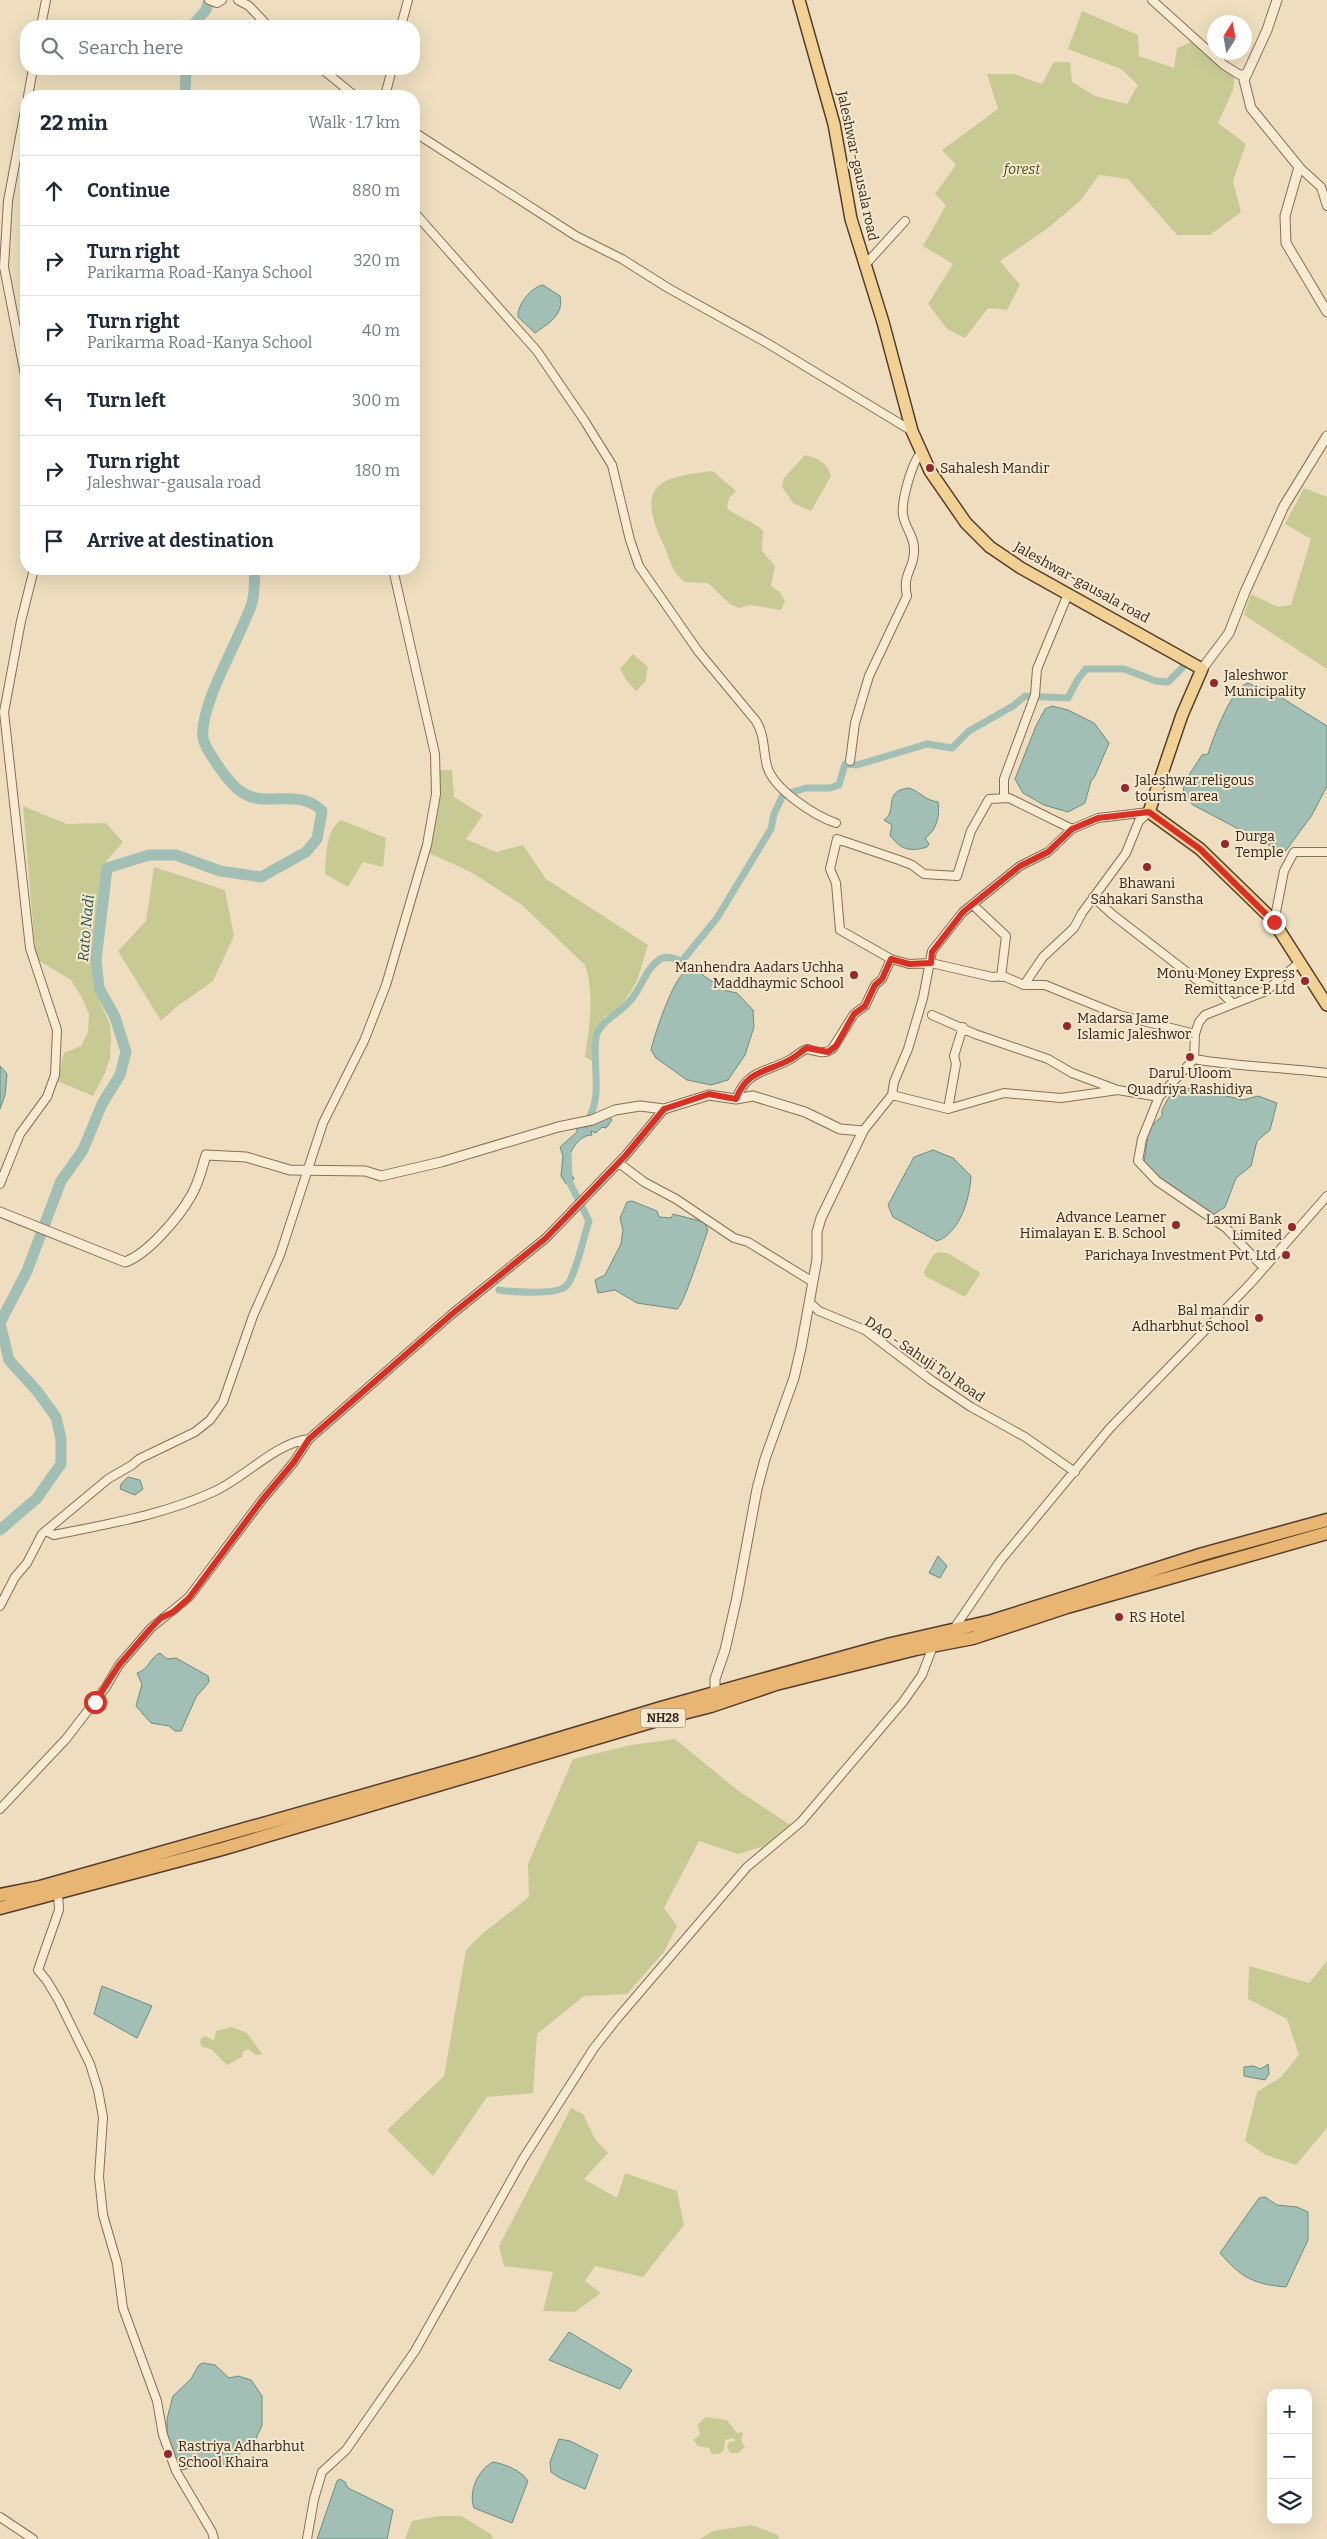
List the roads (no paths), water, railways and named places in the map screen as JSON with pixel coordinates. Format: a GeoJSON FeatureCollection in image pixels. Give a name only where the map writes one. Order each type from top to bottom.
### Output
{"type":"FeatureCollection","features":[{"type":"Feature","properties":{"kind":"highway","name":"NH28"},"geometry":{"type":"LineString","coordinates":[[0,1895],[40,1887],[662,1713],[710,1706],[776,1684],[933,1646],[962,1631],[1203,1554],[1327,1520]]}},
{"type":"Feature","properties":{"kind":"highway","name":"NH28"},"geometry":{"type":"LineString","coordinates":[[0,1908],[241,1844],[662,1713],[715,1692],[1067,1607],[1327,1533]]}},
{"type":"Feature","properties":{"kind":"main road","name":"Jaleshwar-gausala road"},"geometry":{"type":"LineString","coordinates":[[799,0],[827,94],[851,219],[883,322],[912,431],[930,471],[966,523],[990,547],[1021,568],[1113,617],[1202,669]]}},
{"type":"Feature","properties":{"kind":"main road"},"geometry":{"type":"LineString","coordinates":[[1202,669],[1182,715],[1149,812],[1200,849],[1274,922],[1327,1005]]}},
{"type":"Feature","properties":{"kind":"street"},"geometry":{"type":"LineString","coordinates":[[42,20],[46,0]]}},
{"type":"Feature","properties":{"kind":"street"},"geometry":{"type":"LineString","coordinates":[[238,0],[249,6],[262,20]]}},
{"type":"Feature","properties":{"kind":"street"},"geometry":{"type":"LineString","coordinates":[[403,20],[408,0]]}},
{"type":"Feature","properties":{"kind":"street"},"geometry":{"type":"LineString","coordinates":[[1152,0],[1224,66],[1240,75],[1248,73]]}},
{"type":"Feature","properties":{"kind":"street"},"geometry":{"type":"LineString","coordinates":[[1277,0],[1267,30],[1244,80],[1251,108],[1300,167],[1321,187],[1327,206]]}},
{"type":"Feature","properties":{"kind":"street"},"geometry":{"type":"LineString","coordinates":[[29,90],[32,75]]}},
{"type":"Feature","properties":{"kind":"street"},"geometry":{"type":"LineString","coordinates":[[329,75],[348,90]]}},
{"type":"Feature","properties":{"kind":"street"},"geometry":{"type":"LineString","coordinates":[[387,90],[391,75]]}},
{"type":"Feature","properties":{"kind":"street"},"geometry":{"type":"LineString","coordinates":[[420,136],[576,236],[622,259],[912,431]]}},
{"type":"Feature","properties":{"kind":"street"},"geometry":{"type":"LineString","coordinates":[[20,137],[8,201],[4,267],[20,349]]}},
{"type":"Feature","properties":{"kind":"street"},"geometry":{"type":"LineString","coordinates":[[1300,167],[1285,216],[1286,243],[1327,312]]}},
{"type":"Feature","properties":{"kind":"street"},"geometry":{"type":"LineString","coordinates":[[420,219],[537,351],[607,455],[618,484],[630,540],[639,566],[698,651],[756,722],[762,734],[768,767],[774,781],[820,816],[836,823]]}},
{"type":"Feature","properties":{"kind":"street"},"geometry":{"type":"LineString","coordinates":[[865,265],[905,221]]}},
{"type":"Feature","properties":{"kind":"street"},"geometry":{"type":"LineString","coordinates":[[1202,669],[1229,633],[1244,592],[1284,506],[1327,436]]}},
{"type":"Feature","properties":{"kind":"street"},"geometry":{"type":"LineString","coordinates":[[850,761],[855,723],[869,676],[906,596],[904,582],[914,554],[914,546],[902,512],[912,468],[922,453]]}},
{"type":"Feature","properties":{"kind":"street"},"geometry":{"type":"LineString","coordinates":[[0,1184],[20,1134],[47,1097],[55,1075],[58,1030],[30,948],[4,712],[21,622],[33,575]]}},
{"type":"Feature","properties":{"kind":"street"},"geometry":{"type":"LineString","coordinates":[[0,1606],[15,1577],[27,1563],[46,1531],[108,1479],[139,1459],[195,1432],[210,1420],[217,1411],[228,1390],[253,1316],[280,1255],[306,1170],[323,1123],[364,1041],[386,985],[428,845],[434,812],[436,771],[435,754],[394,575]]}},
{"type":"Feature","properties":{"kind":"street"},"geometry":{"type":"LineString","coordinates":[[1004,797],[1004,779],[1035,695],[1037,669],[1068,594]]}},
{"type":"Feature","properties":{"kind":"street"},"geometry":{"type":"LineString","coordinates":[[1072,829],[1067,824],[1004,797],[998,800],[989,799],[971,831],[957,876],[924,874],[912,865],[837,839],[830,869],[836,883],[840,930],[891,959],[909,964],[931,963],[992,977],[1000,977],[1024,986],[1045,985],[1120,1015],[1195,1034]]}},
{"type":"Feature","properties":{"kind":"street"},"geometry":{"type":"LineString","coordinates":[[715,1692],[715,1679],[725,1650],[737,1597],[757,1490],[765,1459],[794,1378],[817,1259],[817,1232],[821,1218],[863,1131],[892,1095],[894,1082],[908,1049],[923,998],[932,952],[941,937],[972,904],[1020,866],[1048,852],[1072,829],[1098,818],[1149,812]]}},
{"type":"Feature","properties":{"kind":"street"},"geometry":{"type":"LineString","coordinates":[[1024,986],[1043,957],[1074,928],[1093,897],[1126,854],[1139,821],[1149,812]]}},
{"type":"Feature","properties":{"kind":"street"},"geometry":{"type":"LineString","coordinates":[[1274,922],[1284,871],[1294,852],[1327,852]]}},
{"type":"Feature","properties":{"kind":"street"},"geometry":{"type":"LineString","coordinates":[[1093,897],[1113,915],[1197,980],[1220,991],[1232,1003]]}},
{"type":"Feature","properties":{"kind":"street"},"geometry":{"type":"LineString","coordinates":[[972,904],[1006,936],[1000,977]]}},
{"type":"Feature","properties":{"kind":"street"},"geometry":{"type":"LineString","coordinates":[[736,1099],[741,1087],[759,1072],[791,1059],[807,1048],[818,1052],[828,1052],[832,1049],[854,1014],[865,1006],[875,985],[882,979],[891,959]]}},
{"type":"Feature","properties":{"kind":"street"},"geometry":{"type":"LineString","coordinates":[[1264,1268],[1226,1228],[1157,1181],[1138,1161],[1142,1139],[1159,1097],[1194,1060],[1195,1034],[1199,1022],[1205,1015],[1266,991],[1300,962]]}},
{"type":"Feature","properties":{"kind":"street"},"geometry":{"type":"LineString","coordinates":[[932,1015],[963,1027],[975,1034],[1048,1059],[1078,1076],[1118,1090],[1159,1097]]}},
{"type":"Feature","properties":{"kind":"street"},"geometry":{"type":"LineString","coordinates":[[948,1109],[956,1064],[954,1056],[963,1027]]}},
{"type":"Feature","properties":{"kind":"street"},"geometry":{"type":"LineString","coordinates":[[1194,1060],[1231,1066],[1276,1066],[1327,1073]]}},
{"type":"Feature","properties":{"kind":"street"},"geometry":{"type":"LineString","coordinates":[[892,1095],[948,1109],[1004,1093],[1061,1098],[1118,1090]]}},
{"type":"Feature","properties":{"kind":"street"},"geometry":{"type":"LineString","coordinates":[[0,1212],[126,1262],[138,1258],[164,1231],[191,1196],[206,1154],[246,1157],[290,1170],[365,1171],[381,1176],[566,1125],[592,1120],[621,1108],[640,1106],[664,1109],[709,1094],[736,1099],[753,1096],[805,1112],[840,1129],[863,1131]]}},
{"type":"Feature","properties":{"kind":"street"},"geometry":{"type":"LineString","coordinates":[[0,1809],[66,1739],[106,1687],[119,1665],[151,1628],[161,1618],[173,1612],[189,1598],[262,1500],[294,1462],[309,1439],[452,1314],[546,1238],[619,1163],[664,1109]]}},
{"type":"Feature","properties":{"kind":"street"},"geometry":{"type":"LineString","coordinates":[[619,1163],[644,1182],[676,1199],[734,1238],[748,1242],[813,1282]]}},
{"type":"Feature","properties":{"kind":"street"},"geometry":{"type":"LineString","coordinates":[[962,1631],[1000,1561],[1110,1428],[1264,1268],[1327,1196]]}},
{"type":"Feature","properties":{"kind":"street","name":"DAO - Sahuji Tol Road"},"geometry":{"type":"LineString","coordinates":[[809,1302],[819,1310],[865,1330],[949,1392],[1025,1438],[1075,1472]]}},
{"type":"Feature","properties":{"kind":"street"},"geometry":{"type":"LineString","coordinates":[[46,1531],[54,1535],[146,1515],[210,1494],[229,1485],[285,1445],[309,1439]]}},
{"type":"Feature","properties":{"kind":"street"},"geometry":{"type":"LineString","coordinates":[[307,2539],[314,2499],[322,2472],[346,2450],[415,2351],[523,2159],[594,2048],[748,1867],[801,1822],[903,1702],[922,1675],[933,1646]]}},
{"type":"Feature","properties":{"kind":"street"},"geometry":{"type":"LineString","coordinates":[[58,1894],[59,1910],[38,1970],[48,1981],[90,2064],[98,2090],[102,2117],[99,2176],[101,2196],[104,2215],[118,2263],[124,2308],[157,2401],[163,2435],[176,2471],[205,2519],[214,2539]]}},
{"type":"Feature","properties":{"kind":"street"},"geometry":{"type":"LineString","coordinates":[[0,2517],[33,2539]]}},
{"type":"Feature","properties":{"kind":"water"},"geometry":{"type":"Polygon","coordinates":[[[543,285],[560,296],[561,303],[558,313],[554,318],[535,333],[518,317],[518,312],[526,297],[538,286],[543,285]]]}},
{"type":"Feature","properties":{"kind":"water"},"geometry":{"type":"Polygon","coordinates":[[[1248,683],[1282,698],[1327,726],[1327,786],[1312,815],[1284,853],[1193,805],[1183,795],[1184,783],[1202,755],[1208,754],[1230,703],[1242,687],[1248,683]]]}},
{"type":"Feature","properties":{"kind":"water"},"geometry":{"type":"Polygon","coordinates":[[[1052,706],[1068,710],[1094,723],[1109,743],[1091,781],[1085,803],[1068,812],[1044,805],[1023,793],[1015,779],[1036,726],[1045,709],[1052,706]]]}},
{"type":"Feature","properties":{"kind":"water"},"geometry":{"type":"Polygon","coordinates":[[[909,788],[929,800],[938,802],[937,822],[925,838],[929,844],[921,849],[906,848],[898,844],[890,835],[892,825],[884,820],[889,815],[894,795],[902,789],[909,788]]]}},
{"type":"Feature","properties":{"kind":"water"},"geometry":{"type":"Polygon","coordinates":[[[696,968],[704,976],[727,991],[737,993],[753,1010],[754,1027],[745,1055],[728,1080],[711,1085],[687,1080],[656,1058],[651,1050],[660,1021],[675,985],[685,972],[696,968]]]}},
{"type":"Feature","properties":{"kind":"water"},"geometry":{"type":"Polygon","coordinates":[[[0,1066],[7,1074],[5,1095],[0,1109],[0,1066]]]}},
{"type":"Feature","properties":{"kind":"water"},"geometry":{"type":"Polygon","coordinates":[[[1183,1088],[1197,1089],[1243,1100],[1258,1096],[1277,1103],[1270,1130],[1257,1141],[1251,1166],[1236,1178],[1225,1207],[1213,1215],[1160,1178],[1144,1162],[1149,1128],[1162,1116],[1162,1110],[1169,1097],[1177,1094],[1183,1088]]]}},
{"type":"Feature","properties":{"kind":"water"},"geometry":{"type":"Polygon","coordinates":[[[609,1116],[612,1120],[606,1128],[602,1127],[596,1133],[591,1131],[592,1135],[578,1141],[569,1156],[567,1167],[574,1179],[566,1184],[561,1176],[563,1156],[560,1147],[577,1132],[577,1126],[586,1127],[609,1116]]]}},
{"type":"Feature","properties":{"kind":"water"},"geometry":{"type":"Polygon","coordinates":[[[933,1150],[953,1158],[971,1176],[966,1204],[958,1223],[945,1237],[937,1241],[893,1217],[888,1205],[914,1157],[933,1150]]]}},
{"type":"Feature","properties":{"kind":"water"},"geometry":{"type":"Polygon","coordinates":[[[632,1201],[657,1211],[659,1217],[671,1218],[673,1214],[704,1222],[708,1230],[689,1286],[677,1309],[637,1303],[615,1290],[598,1293],[595,1280],[605,1275],[621,1244],[623,1230],[620,1218],[627,1202],[632,1201]]]}},
{"type":"Feature","properties":{"kind":"water"},"geometry":{"type":"Polygon","coordinates":[[[128,1477],[140,1480],[143,1489],[135,1495],[120,1489],[121,1484],[128,1477]]]}},
{"type":"Feature","properties":{"kind":"water"},"geometry":{"type":"Polygon","coordinates":[[[938,1556],[947,1566],[940,1578],[929,1573],[938,1556]]]}},
{"type":"Feature","properties":{"kind":"water"},"geometry":{"type":"Polygon","coordinates":[[[160,1653],[167,1659],[176,1658],[208,1676],[209,1682],[196,1697],[181,1731],[175,1731],[169,1726],[151,1723],[136,1706],[142,1684],[137,1673],[144,1669],[160,1653]]]}},
{"type":"Feature","properties":{"kind":"water"},"geometry":{"type":"Polygon","coordinates":[[[102,1986],[152,2006],[137,2038],[94,2014],[102,1986]]]}},
{"type":"Feature","properties":{"kind":"water"},"geometry":{"type":"Polygon","coordinates":[[[1268,2064],[1269,2074],[1265,2080],[1244,2076],[1244,2067],[1253,2066],[1261,2069],[1268,2064]]]}},
{"type":"Feature","properties":{"kind":"water"},"geometry":{"type":"Polygon","coordinates":[[[1265,2197],[1277,2205],[1297,2207],[1308,2212],[1308,2240],[1286,2287],[1256,2282],[1242,2274],[1220,2253],[1259,2198],[1265,2197]]]}},
{"type":"Feature","properties":{"kind":"water"},"geometry":{"type":"Polygon","coordinates":[[[569,2332],[632,2370],[620,2389],[549,2360],[569,2332]]]}},
{"type":"Feature","properties":{"kind":"water"},"geometry":{"type":"Polygon","coordinates":[[[203,2363],[215,2365],[229,2378],[238,2376],[251,2380],[262,2396],[262,2425],[255,2441],[238,2455],[230,2466],[221,2468],[208,2463],[182,2470],[167,2439],[167,2419],[173,2396],[191,2379],[199,2365],[203,2363]]]}},
{"type":"Feature","properties":{"kind":"water"},"geometry":{"type":"Polygon","coordinates":[[[559,2439],[570,2441],[598,2455],[585,2489],[551,2472],[550,2462],[559,2439]]]}},
{"type":"Feature","properties":{"kind":"water"},"geometry":{"type":"Polygon","coordinates":[[[493,2462],[513,2468],[528,2481],[512,2523],[474,2508],[472,2501],[473,2488],[483,2470],[493,2462]]]}},
{"type":"Feature","properties":{"kind":"water"},"geometry":{"type":"Polygon","coordinates":[[[340,2479],[345,2482],[348,2488],[393,2510],[387,2539],[317,2539],[337,2481],[340,2479]]]}},
{"type":"Feature","properties":{"kind":"waterway","name":"Rato Nadi"},"geometry":{"type":"LineString","coordinates":[[197,20],[206,10],[209,0]]}},
{"type":"Feature","properties":{"kind":"waterway","name":"Rato Nadi"},"geometry":{"type":"LineString","coordinates":[[185,90],[186,75]]}},
{"type":"Feature","properties":{"kind":"waterway","name":"Rato Nadi"},"geometry":{"type":"LineString","coordinates":[[0,1530],[37,1498],[61,1464],[61,1439],[56,1417],[37,1391],[9,1360],[0,1323],[27,1271],[61,1181],[83,1150],[102,1104],[120,1075],[126,1052],[115,1017],[99,988],[96,960],[107,868],[149,855],[176,855],[220,871],[261,877],[306,852],[317,839],[322,811],[302,800],[260,799],[240,791],[218,766],[203,738],[207,708],[252,603],[255,575]]}},
{"type":"Feature","properties":{"kind":"waterway"},"geometry":{"type":"LineString","coordinates":[[586,1123],[595,1103],[595,1048],[596,1038],[601,1027],[633,997],[655,963],[665,957],[682,961],[717,918],[771,829],[774,814],[783,795],[806,788],[830,788],[839,785],[845,764],[857,765],[927,744],[952,748],[969,731],[1013,706],[1025,696],[1068,698],[1078,679],[1086,669],[1124,669],[1156,681],[1168,682],[1183,667]]}},
{"type":"Feature","properties":{"kind":"waterway"},"geometry":{"type":"LineString","coordinates":[[499,1290],[543,1292],[560,1290],[569,1283],[579,1257],[589,1221],[569,1181],[568,1154]]}},
{"type":"Feature","properties":{"kind":"place","name":"Sahalesh Mandir"},"geometry":{"type":"Point","coordinates":[930,468]}},
{"type":"Feature","properties":{"kind":"place","name":"Jaleshwor Municipality"},"geometry":{"type":"Point","coordinates":[1214,683]}},
{"type":"Feature","properties":{"kind":"place","name":"Jaleshwar religous tourism area"},"geometry":{"type":"Point","coordinates":[1125,788]}},
{"type":"Feature","properties":{"kind":"place","name":"Durga Temple"},"geometry":{"type":"Point","coordinates":[1225,844]}},
{"type":"Feature","properties":{"kind":"place","name":"Bhawani Sahakari Sanstha"},"geometry":{"type":"Point","coordinates":[1147,867]}},
{"type":"Feature","properties":{"kind":"place","name":"Manhendra Aadars Uchha Maddhaymic School"},"geometry":{"type":"Point","coordinates":[854,975]}},
{"type":"Feature","properties":{"kind":"place","name":"Monu Money Express Remittance P. Ltd"},"geometry":{"type":"Point","coordinates":[1305,981]}},
{"type":"Feature","properties":{"kind":"place","name":"Madarsa Jame Islamic Jaleshwor"},"geometry":{"type":"Point","coordinates":[1067,1026]}},
{"type":"Feature","properties":{"kind":"place","name":"Darul Uloom Quadriya Rashidiya"},"geometry":{"type":"Point","coordinates":[1190,1057]}},
{"type":"Feature","properties":{"kind":"place","name":"Advance Learner Himalayan E. B. School"},"geometry":{"type":"Point","coordinates":[1176,1225]}},
{"type":"Feature","properties":{"kind":"place","name":"Laxmi Bank Limited"},"geometry":{"type":"Point","coordinates":[1292,1227]}},
{"type":"Feature","properties":{"kind":"place","name":"Parichaya Investment Pvt. Ltd"},"geometry":{"type":"Point","coordinates":[1286,1255]}},
{"type":"Feature","properties":{"kind":"place","name":"Bal mandir Adharbhut School"},"geometry":{"type":"Point","coordinates":[1259,1318]}},
{"type":"Feature","properties":{"kind":"place","name":"RS Hotel"},"geometry":{"type":"Point","coordinates":[1119,1617]}},
{"type":"Feature","properties":{"kind":"place","name":"Rastriya Adharbhut School Khaira"},"geometry":{"type":"Point","coordinates":[168,2454]}},
{"type":"Feature","properties":{"kind":"park label","name":"forest"},"geometry":{"type":"Point","coordinates":[1022,169]}}]}
